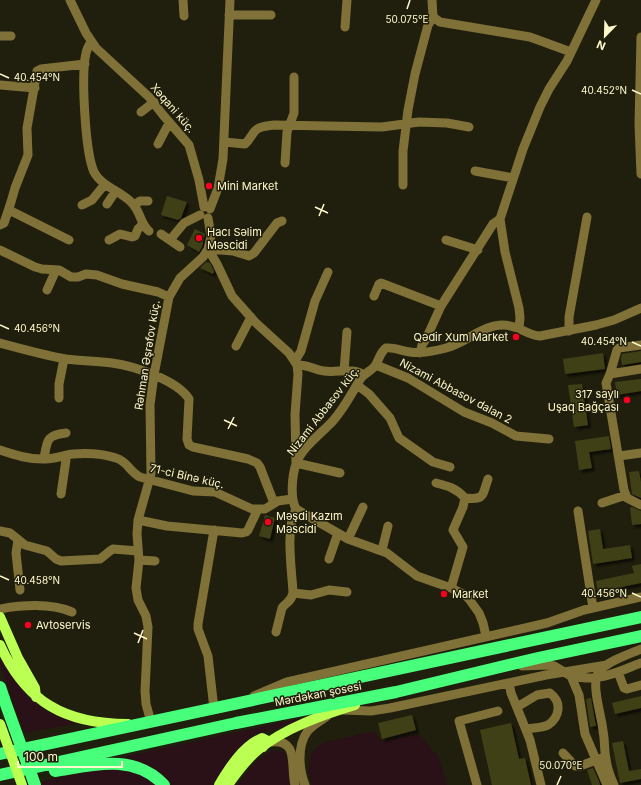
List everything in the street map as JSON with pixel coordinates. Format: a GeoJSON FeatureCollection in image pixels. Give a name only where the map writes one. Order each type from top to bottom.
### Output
{"type":"FeatureCollection","features":[{"type":"Feature","properties":{"kind":"highway","name":"Mərdəkan şosesi"},"geometry":{"type":"LineString","coordinates":[[0,754],[641,617]]}},
{"type":"Feature","properties":{"kind":"highway","name":"Mərdəkan şosesi"},"geometry":{"type":"LineString","coordinates":[[0,775],[236,723],[396,692],[502,666],[641,636]]}},
{"type":"Feature","properties":{"kind":"highway"},"geometry":{"type":"LineString","coordinates":[[0,687],[35,785]]}},
{"type":"Feature","properties":{"kind":"highway"},"geometry":{"type":"LineString","coordinates":[[0,747],[66,740]]}},
{"type":"Feature","properties":{"kind":"highway"},"geometry":{"type":"LineString","coordinates":[[0,779],[110,764],[130,765],[144,770],[157,777],[164,785]]}},
{"type":"Feature","properties":{"kind":"main road"},"geometry":{"type":"LineString","coordinates":[[0,617],[18,658],[36,688],[36,697]]}},
{"type":"Feature","properties":{"kind":"main road"},"geometry":{"type":"LineString","coordinates":[[0,645],[6,659],[20,681],[36,697],[56,710],[80,718],[109,723],[147,723]]}},
{"type":"Feature","properties":{"kind":"main road"},"geometry":{"type":"LineString","coordinates":[[228,785],[250,758],[266,745],[294,728],[336,710],[396,692]]}},
{"type":"Feature","properties":{"kind":"main road"},"geometry":{"type":"LineString","coordinates":[[0,724],[22,785]]}},
{"type":"Feature","properties":{"kind":"main road"},"geometry":{"type":"LineString","coordinates":[[219,785],[242,754],[255,742],[265,738],[266,745]]}},
{"type":"Feature","properties":{"kind":"street","name":"Xəqani küç."},"geometry":{"type":"LineString","coordinates":[[70,0],[91,42],[103,56],[154,102],[169,123],[188,143],[191,148],[206,212]]}},
{"type":"Feature","properties":{"kind":"street"},"geometry":{"type":"LineString","coordinates":[[183,0],[184,16]]}},
{"type":"Feature","properties":{"kind":"street"},"geometry":{"type":"LineString","coordinates":[[230,0],[224,142],[220,175],[206,212],[211,236],[208,249],[218,264],[232,296],[251,317],[285,349],[296,363],[298,374],[295,410],[296,463],[307,464],[340,473]]}},
{"type":"Feature","properties":{"kind":"street"},"geometry":{"type":"LineString","coordinates":[[345,27],[347,0]]}},
{"type":"Feature","properties":{"kind":"street"},"geometry":{"type":"LineString","coordinates":[[403,185],[402,151],[410,98],[428,25],[433,17],[432,0]]}},
{"type":"Feature","properties":{"kind":"street"},"geometry":{"type":"LineString","coordinates":[[519,328],[519,308],[504,252],[500,219],[525,143],[540,107],[571,52],[596,0]]}},
{"type":"Feature","properties":{"kind":"street"},"geometry":{"type":"LineString","coordinates":[[229,15],[271,15]]}},
{"type":"Feature","properties":{"kind":"street"},"geometry":{"type":"LineString","coordinates":[[433,17],[440,22],[448,24],[530,37],[571,52]]}},
{"type":"Feature","properties":{"kind":"street"},"geometry":{"type":"LineString","coordinates":[[0,36],[11,36]]}},
{"type":"Feature","properties":{"kind":"street"},"geometry":{"type":"LineString","coordinates":[[641,37],[639,124],[641,174]]}},
{"type":"Feature","properties":{"kind":"street"},"geometry":{"type":"LineString","coordinates":[[91,42],[86,54],[85,64],[86,123],[92,165],[95,172],[105,184],[134,205],[146,228],[138,228],[135,236],[132,237],[120,234],[109,240]]}},
{"type":"Feature","properties":{"kind":"street"},"geometry":{"type":"LineString","coordinates":[[0,225],[4,223],[15,188],[28,155],[27,128],[38,71],[41,69],[85,64]]}},
{"type":"Feature","properties":{"kind":"street"},"geometry":{"type":"LineString","coordinates":[[285,162],[287,132],[294,113],[294,77]]}},
{"type":"Feature","properties":{"kind":"street"},"geometry":{"type":"LineString","coordinates":[[0,85],[35,88]]}},
{"type":"Feature","properties":{"kind":"street"},"geometry":{"type":"LineString","coordinates":[[141,112],[154,102]]}},
{"type":"Feature","properties":{"kind":"street"},"geometry":{"type":"LineString","coordinates":[[224,142],[244,144],[249,140],[255,130],[264,126],[290,125],[382,127],[407,123],[431,122],[469,127]]}},
{"type":"Feature","properties":{"kind":"street"},"geometry":{"type":"LineString","coordinates":[[158,144],[169,123]]}},
{"type":"Feature","properties":{"kind":"street"},"geometry":{"type":"LineString","coordinates":[[475,171],[513,178]]}},
{"type":"Feature","properties":{"kind":"street"},"geometry":{"type":"LineString","coordinates":[[82,205],[92,200],[105,184]]}},
{"type":"Feature","properties":{"kind":"street"},"geometry":{"type":"LineString","coordinates":[[107,204],[115,192]]}},
{"type":"Feature","properties":{"kind":"street"},"geometry":{"type":"LineString","coordinates":[[134,205],[140,201],[148,201]]}},
{"type":"Feature","properties":{"kind":"street"},"geometry":{"type":"LineString","coordinates":[[9,210],[70,240]]}},
{"type":"Feature","properties":{"kind":"street"},"geometry":{"type":"LineString","coordinates":[[170,240],[184,224],[206,212]]}},
{"type":"Feature","properties":{"kind":"street"},"geometry":{"type":"LineString","coordinates":[[569,331],[569,317],[587,217]]}},
{"type":"Feature","properties":{"kind":"street"},"geometry":{"type":"LineString","coordinates":[[420,353],[422,344],[426,339],[441,306],[478,250],[493,224],[500,219]]}},
{"type":"Feature","properties":{"kind":"street"},"geometry":{"type":"LineString","coordinates":[[208,249],[225,250],[251,255],[277,223],[282,221]]}},
{"type":"Feature","properties":{"kind":"street"},"geometry":{"type":"LineString","coordinates":[[161,234],[180,247]]}},
{"type":"Feature","properties":{"kind":"street"},"geometry":{"type":"LineString","coordinates":[[446,240],[478,250]]}},
{"type":"Feature","properties":{"kind":"street","name":"Rəhman Əşrəfov küç."},"geometry":{"type":"LineString","coordinates":[[147,723],[145,691],[148,627],[146,616],[138,600],[136,588],[139,556],[137,534],[138,520],[150,480],[150,405],[154,375],[169,297],[180,278],[203,257],[208,249]]}},
{"type":"Feature","properties":{"kind":"street"},"geometry":{"type":"LineString","coordinates":[[0,250],[42,269],[56,270],[75,278],[86,274],[102,276],[122,284],[158,292],[169,297]]}},
{"type":"Feature","properties":{"kind":"street"},"geometry":{"type":"LineString","coordinates":[[47,290],[56,270]]}},
{"type":"Feature","properties":{"kind":"street"},"geometry":{"type":"LineString","coordinates":[[296,363],[314,301],[328,272]]}},
{"type":"Feature","properties":{"kind":"street"},"geometry":{"type":"LineString","coordinates":[[374,296],[379,284],[381,283],[441,306]]}},
{"type":"Feature","properties":{"kind":"street","name":"Nizami Abbasov küç."},"geometry":{"type":"LineString","coordinates":[[292,499],[296,463],[313,440],[334,420],[364,375],[373,369],[382,351],[386,348],[420,353],[457,344],[485,329],[498,325],[513,325],[535,336],[540,336],[604,323],[641,308]]}},
{"type":"Feature","properties":{"kind":"street"},"geometry":{"type":"LineString","coordinates":[[236,346],[251,317]]}},
{"type":"Feature","properties":{"kind":"street"},"geometry":{"type":"LineString","coordinates":[[344,371],[347,332]]}},
{"type":"Feature","properties":{"kind":"street"},"geometry":{"type":"LineString","coordinates":[[0,343],[64,359],[121,365],[154,375],[177,387],[189,399],[187,439],[189,445],[248,459],[257,463],[263,474],[274,503]]}},
{"type":"Feature","properties":{"kind":"street"},"geometry":{"type":"LineString","coordinates":[[641,345],[619,348],[617,350],[606,383],[624,490],[626,495],[631,500],[641,505]]}},
{"type":"Feature","properties":{"kind":"street"},"geometry":{"type":"LineString","coordinates":[[59,398],[59,384],[64,359]]}},
{"type":"Feature","properties":{"kind":"street"},"geometry":{"type":"LineString","coordinates":[[296,363],[327,371],[357,371],[364,375]]}},
{"type":"Feature","properties":{"kind":"street","name":"Nizami Abbasov dalan 2"},"geometry":{"type":"LineString","coordinates":[[376,365],[408,378],[464,412],[492,423],[516,436],[549,439]]}},
{"type":"Feature","properties":{"kind":"street"},"geometry":{"type":"LineString","coordinates":[[610,374],[641,369]]}},
{"type":"Feature","properties":{"kind":"street"},"geometry":{"type":"LineString","coordinates":[[357,385],[369,394],[390,418],[399,438],[433,462],[450,467]]}},
{"type":"Feature","properties":{"kind":"street"},"geometry":{"type":"LineString","coordinates":[[44,460],[46,443],[49,439],[52,436],[66,433]]}},
{"type":"Feature","properties":{"kind":"street","name":"71-ci Binə küç."},"geometry":{"type":"LineString","coordinates":[[0,450],[23,457],[44,460],[72,454],[116,458],[122,460],[136,475],[193,491],[215,492],[252,509],[258,509]]}},
{"type":"Feature","properties":{"kind":"street"},"geometry":{"type":"LineString","coordinates":[[619,456],[641,453]]}},
{"type":"Feature","properties":{"kind":"street"},"geometry":{"type":"LineString","coordinates":[[61,494],[66,460],[65,456]]}},
{"type":"Feature","properties":{"kind":"street"},"geometry":{"type":"LineString","coordinates":[[436,483],[452,487],[459,491],[465,498],[478,499],[482,497],[488,480]]}},
{"type":"Feature","properties":{"kind":"street"},"geometry":{"type":"LineString","coordinates":[[602,503],[626,495]]}},
{"type":"Feature","properties":{"kind":"street"},"geometry":{"type":"LineString","coordinates":[[451,588],[463,547],[453,530],[463,507],[465,498]]}},
{"type":"Feature","properties":{"kind":"street"},"geometry":{"type":"LineString","coordinates":[[138,520],[167,526],[242,533],[246,532],[258,509],[265,508],[283,500],[292,499],[296,509],[348,539],[382,550],[394,557],[417,576],[451,588],[465,595],[474,605],[483,623],[486,636]]}},
{"type":"Feature","properties":{"kind":"street"},"geometry":{"type":"LineString","coordinates":[[348,539],[363,507]]}},
{"type":"Feature","properties":{"kind":"street"},"geometry":{"type":"LineString","coordinates":[[276,632],[282,608],[291,600],[293,594],[290,543],[293,516],[296,509]]}},
{"type":"Feature","properties":{"kind":"street"},"geometry":{"type":"LineString","coordinates":[[578,511],[593,608]]}},
{"type":"Feature","properties":{"kind":"street"},"geometry":{"type":"LineString","coordinates":[[382,550],[388,526]]}},
{"type":"Feature","properties":{"kind":"street"},"geometry":{"type":"LineString","coordinates":[[214,530],[198,624],[198,629],[208,656],[214,709]]}},
{"type":"Feature","properties":{"kind":"street"},"geometry":{"type":"LineString","coordinates":[[0,531],[10,533],[28,547],[44,550],[56,559],[65,561],[100,559],[113,549],[155,561]]}},
{"type":"Feature","properties":{"kind":"street"},"geometry":{"type":"LineString","coordinates":[[329,559],[338,533]]}},
{"type":"Feature","properties":{"kind":"street"},"geometry":{"type":"LineString","coordinates":[[18,540],[16,553],[20,590]]}},
{"type":"Feature","properties":{"kind":"street"},"geometry":{"type":"LineString","coordinates":[[293,594],[312,595],[329,590],[347,592]]}},
{"type":"Feature","properties":{"kind":"street"},"geometry":{"type":"LineString","coordinates":[[235,704],[287,682],[547,623],[572,613],[641,597]]}},
{"type":"Feature","properties":{"kind":"street"},"geometry":{"type":"LineString","coordinates":[[0,609],[14,607],[56,606],[72,612]]}},
{"type":"Feature","properties":{"kind":"street"},"geometry":{"type":"LineString","coordinates":[[607,785],[601,758],[603,731],[596,691],[596,678],[600,670],[607,665],[641,649]]}},
{"type":"Feature","properties":{"kind":"street"},"geometry":{"type":"LineString","coordinates":[[502,666],[548,665],[554,666],[568,674],[596,678],[618,672],[641,663]]}},
{"type":"Feature","properties":{"kind":"street"},"geometry":{"type":"LineString","coordinates":[[282,715],[336,710],[379,710],[509,683],[568,674],[607,665]]}},
{"type":"Feature","properties":{"kind":"street"},"geometry":{"type":"LineString","coordinates":[[618,672],[624,688],[627,689],[641,685]]}},
{"type":"Feature","properties":{"kind":"street"},"geometry":{"type":"LineString","coordinates":[[568,674],[580,696],[585,734],[609,772],[614,785]]}},
{"type":"Feature","properties":{"kind":"street"},"geometry":{"type":"LineString","coordinates":[[509,683],[530,740],[541,785]]}},
{"type":"Feature","properties":{"kind":"street"},"geometry":{"type":"LineString","coordinates":[[517,707],[537,695],[550,693],[556,697],[559,707],[555,718],[546,726],[526,729]]}},
{"type":"Feature","properties":{"kind":"street"},"geometry":{"type":"LineString","coordinates":[[305,785],[300,761],[303,740],[306,733],[311,728],[336,710]]}},
{"type":"Feature","properties":{"kind":"street"},"geometry":{"type":"LineString","coordinates":[[477,785],[459,722],[498,711]]}},
{"type":"Feature","properties":{"kind":"street"},"geometry":{"type":"LineString","coordinates":[[266,745],[279,742],[286,745],[290,749],[295,785]]}},
{"type":"Feature","properties":{"kind":"street"},"geometry":{"type":"LineString","coordinates":[[563,753],[575,766],[580,766],[601,758]]}},
{"type":"Feature","properties":{"kind":"shaded area"},"geometry":{"type":"Polygon","coordinates":[[[0,653],[11,676],[28,697],[55,715],[79,723],[24,733],[0,665],[0,653]]]}},
{"type":"Feature","properties":{"kind":"shaded area"},"geometry":{"type":"Polygon","coordinates":[[[306,717],[279,728],[255,734],[232,758],[214,785],[172,785],[167,779],[150,768],[124,757],[306,717]]]}},
{"type":"Feature","properties":{"kind":"shaded area"},"geometry":{"type":"Polygon","coordinates":[[[374,731],[382,742],[419,734],[439,758],[447,785],[312,785],[308,771],[311,754],[322,743],[374,731]]]}},
{"type":"Feature","properties":{"kind":"shaded area"},"geometry":{"type":"Polygon","coordinates":[[[274,750],[281,751],[286,755],[293,785],[237,785],[258,760],[274,750]]]}},
{"type":"Feature","properties":{"kind":"shaded area"},"geometry":{"type":"Polygon","coordinates":[[[105,768],[132,769],[159,785],[41,785],[40,782],[105,768]]]}},
{"type":"Feature","properties":{"kind":"building"},"geometry":{"type":"Polygon","coordinates":[[[167,196],[187,202],[181,218],[178,220],[161,215],[167,196]]]}},
{"type":"Feature","properties":{"kind":"building"},"geometry":{"type":"Polygon","coordinates":[[[195,229],[205,234],[202,247],[199,252],[187,245],[195,229]]]}},
{"type":"Feature","properties":{"kind":"building"},"geometry":{"type":"Polygon","coordinates":[[[206,262],[210,263],[214,271],[213,274],[200,268],[206,262]]]}},
{"type":"Feature","properties":{"kind":"building"},"geometry":{"type":"Polygon","coordinates":[[[641,351],[641,362],[622,365],[622,354],[641,351]]]}},
{"type":"Feature","properties":{"kind":"building"},"geometry":{"type":"Polygon","coordinates":[[[603,353],[605,369],[565,374],[563,359],[603,353]]]}},
{"type":"Feature","properties":{"kind":"building"},"geometry":{"type":"Polygon","coordinates":[[[641,379],[641,391],[617,395],[615,382],[641,379]]]}},
{"type":"Feature","properties":{"kind":"building"},"geometry":{"type":"Polygon","coordinates":[[[582,384],[588,425],[574,427],[568,385],[582,384]]]}},
{"type":"Feature","properties":{"kind":"building"},"geometry":{"type":"Polygon","coordinates":[[[609,436],[611,449],[589,452],[592,468],[579,470],[575,441],[609,436]]]}},
{"type":"Feature","properties":{"kind":"building"},"geometry":{"type":"Polygon","coordinates":[[[639,471],[641,498],[632,494],[629,472],[639,471]]]}},
{"type":"Feature","properties":{"kind":"building"},"geometry":{"type":"Polygon","coordinates":[[[632,507],[641,511],[641,524],[632,525],[630,508],[632,507]]]}},
{"type":"Feature","properties":{"kind":"building"},"geometry":{"type":"Polygon","coordinates":[[[265,515],[275,518],[270,539],[259,536],[265,515]]]}},
{"type":"Feature","properties":{"kind":"building"},"geometry":{"type":"Polygon","coordinates":[[[600,529],[603,549],[630,545],[632,558],[593,564],[588,531],[600,529]]]}},
{"type":"Feature","properties":{"kind":"building"},"geometry":{"type":"Polygon","coordinates":[[[641,564],[641,583],[598,592],[596,581],[634,573],[632,566],[641,564]]]}},
{"type":"Feature","properties":{"kind":"building"},"geometry":{"type":"Polygon","coordinates":[[[641,696],[641,708],[615,714],[612,703],[641,696]]]}},
{"type":"Feature","properties":{"kind":"building"},"geometry":{"type":"Polygon","coordinates":[[[591,698],[596,726],[590,727],[586,699],[591,698]]]}},
{"type":"Feature","properties":{"kind":"building"},"geometry":{"type":"Polygon","coordinates":[[[412,715],[416,730],[382,739],[378,723],[412,715]]]}},
{"type":"Feature","properties":{"kind":"building"},"geometry":{"type":"Polygon","coordinates":[[[511,723],[519,759],[525,758],[531,785],[492,785],[480,730],[511,723]]]}},
{"type":"Feature","properties":{"kind":"building"},"geometry":{"type":"Polygon","coordinates":[[[623,741],[629,771],[641,769],[641,779],[620,783],[612,743],[623,741]]]}},
{"type":"Feature","properties":{"kind":"building"},"geometry":{"type":"Polygon","coordinates":[[[593,768],[600,785],[592,785],[587,770],[593,768]]]}},
{"type":"Feature","properties":{"kind":"place","name":"Mini Market"},"geometry":{"type":"Point","coordinates":[209,186]}},
{"type":"Feature","properties":{"kind":"place","name":"Hacı Səlim Məscidi"},"geometry":{"type":"Point","coordinates":[199,238]}},
{"type":"Feature","properties":{"kind":"place","name":"Qədir Xum Market"},"geometry":{"type":"Point","coordinates":[516,337]}},
{"type":"Feature","properties":{"kind":"place","name":"317 saylı Uşaq Bağçası"},"geometry":{"type":"Point","coordinates":[627,400]}},
{"type":"Feature","properties":{"kind":"place","name":"Məşdi Kazım Məscidi"},"geometry":{"type":"Point","coordinates":[268,522]}},
{"type":"Feature","properties":{"kind":"place","name":"Market"},"geometry":{"type":"Point","coordinates":[444,594]}},
{"type":"Feature","properties":{"kind":"place","name":"Avtoservis"},"geometry":{"type":"Point","coordinates":[28,625]}}]}
